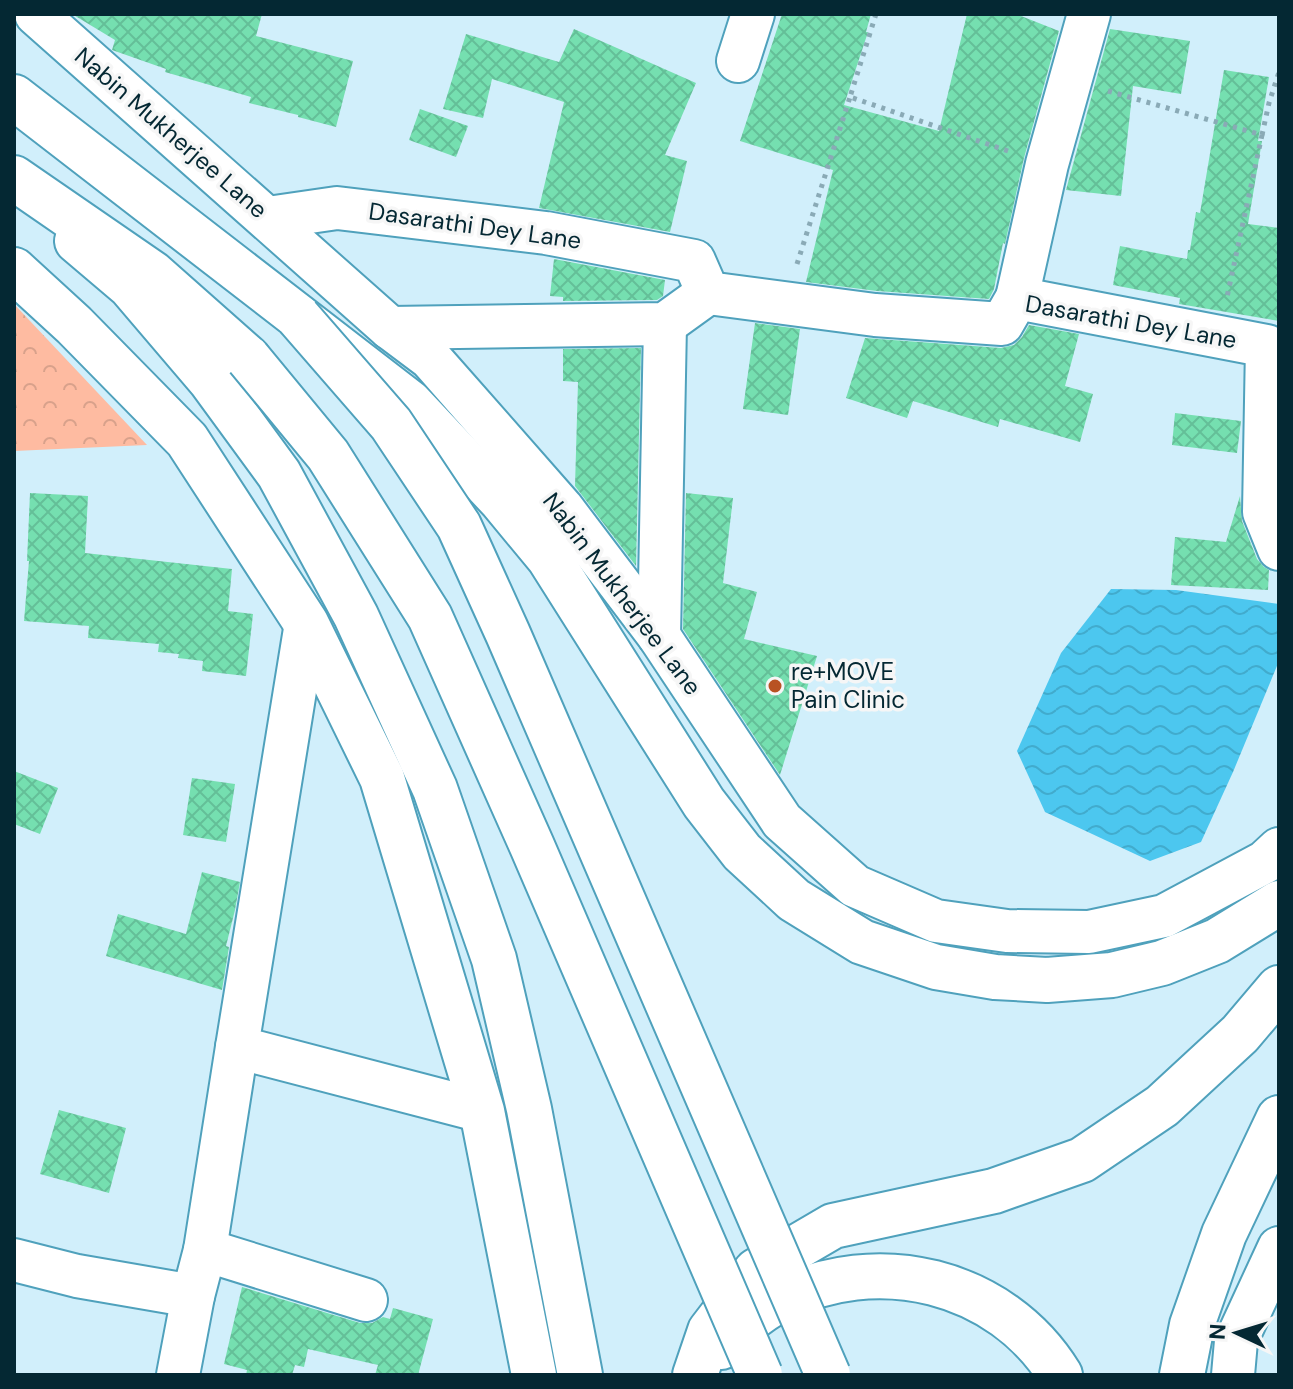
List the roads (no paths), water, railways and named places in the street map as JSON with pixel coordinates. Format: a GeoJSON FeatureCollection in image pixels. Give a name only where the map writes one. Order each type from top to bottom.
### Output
{"type":"FeatureCollection","features":[{"type":"Feature","properties":{"kind":"main road"},"geometry":{"type":"LineString","coordinates":[[14,97],[410,403],[501,500],[549,558],[704,803],[742,852],[794,900],[862,942],[936,967],[995,977],[1047,980],[1112,975],[1162,963],[1217,941],[1279,903]]}},
{"type":"Feature","properties":{"kind":"main road"},"geometry":{"type":"LineString","coordinates":[[14,178],[152,273],[248,358],[328,455],[430,617],[760,1375]]}},
{"type":"Feature","properties":{"kind":"main road"},"geometry":{"type":"LineString","coordinates":[[14,188],[130,286],[211,381],[279,474],[356,616],[435,789],[494,959],[529,1109],[580,1375]]}},
{"type":"Feature","properties":{"kind":"main road"},"geometry":{"type":"LineString","coordinates":[[14,270],[74,325],[187,440],[306,623],[382,778],[482,1111],[534,1375]]}},
{"type":"Feature","properties":{"kind":"main road"},"geometry":{"type":"LineString","coordinates":[[298,317],[391,424],[459,526],[828,1375]]}},
{"type":"Feature","properties":{"kind":"main road"},"geometry":{"type":"LineString","coordinates":[[698,1375],[710,1331],[756,1271],[833,1226],[994,1191],[1082,1160],[1162,1106],[1240,1034],[1279,988]]}},
{"type":"Feature","properties":{"kind":"main road"},"geometry":{"type":"LineString","coordinates":[[1182,1375],[1192,1325],[1224,1234],[1279,1118]]}},
{"type":"Feature","properties":{"kind":"main road"},"geometry":{"type":"LineString","coordinates":[[698,1375],[748,1321],[777,1302],[809,1287],[843,1278],[878,1275],[913,1277],[948,1286],[980,1300],[1010,1319],[1060,1375]]}},
{"type":"Feature","properties":{"kind":"street","name":"Nabin Mukherjee Lane"},"geometry":{"type":"LineString","coordinates":[[36,14],[390,328],[430,358],[552,496],[659,636],[782,821],[855,886],[936,921],[1007,931],[1089,932],[1164,916],[1265,862],[1279,849]]}},
{"type":"Feature","properties":{"kind":"street"},"geometry":{"type":"LineString","coordinates":[[738,61],[753,14]]}},
{"type":"Feature","properties":{"kind":"street"},"geometry":{"type":"LineString","coordinates":[[1017,298],[1047,164],[1089,14]]}},
{"type":"Feature","properties":{"kind":"street","name":"Dasarathi Dey Lane"},"geometry":{"type":"LineString","coordinates":[[268,218],[337,208],[546,233],[694,261],[708,293],[875,315],[1002,324],[1017,298],[1267,346],[1264,512],[1279,549]]}},
{"type":"Feature","properties":{"kind":"street"},"geometry":{"type":"LineString","coordinates":[[390,328],[665,324],[708,293]]}},
{"type":"Feature","properties":{"kind":"street"},"geometry":{"type":"LineString","coordinates":[[659,636],[665,324]]}},
{"type":"Feature","properties":{"kind":"street"},"geometry":{"type":"LineString","coordinates":[[178,1375],[205,1250],[306,623]]}},
{"type":"Feature","properties":{"kind":"street"},"geometry":{"type":"LineString","coordinates":[[237,1047],[482,1111]]}},
{"type":"Feature","properties":{"kind":"street"},"geometry":{"type":"LineString","coordinates":[[1233,1375],[1236,1341],[1279,1248]]}},
{"type":"Feature","properties":{"kind":"street"},"geometry":{"type":"LineString","coordinates":[[205,1250],[366,1300]]}},
{"type":"Feature","properties":{"kind":"street"},"geometry":{"type":"LineString","coordinates":[[14,1260],[77,1276],[193,1296]]}},
{"type":"Feature","properties":{"kind":"water"},"geometry":{"type":"Polygon","coordinates":[[[1111,589],[1176,590],[1279,604],[1279,661],[1201,842],[1150,861],[1045,812],[1017,751],[1061,653],[1111,589]]]}},
{"type":"Feature","properties":{"kind":"place","name":"re+MOVE Pain Clinic"},"geometry":{"type":"Point","coordinates":[775,686]}}]}
